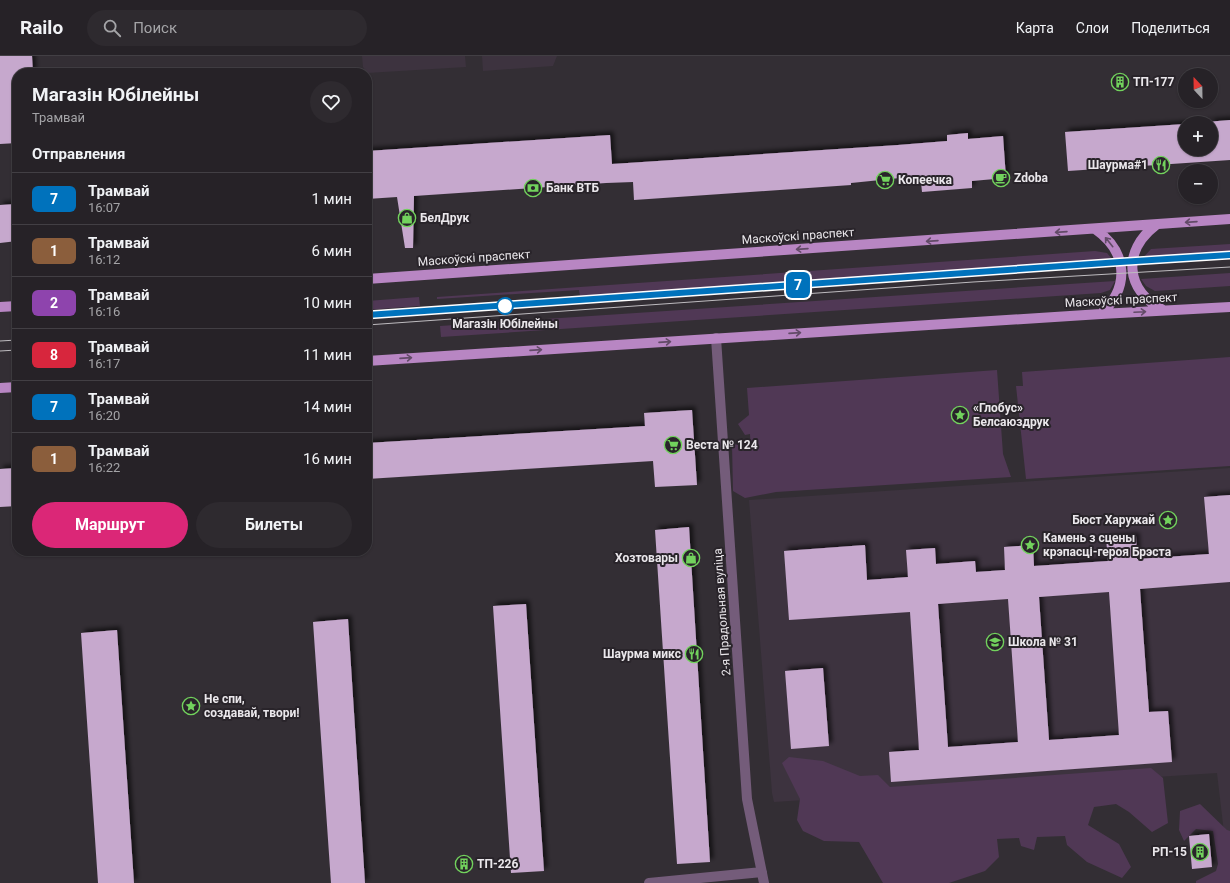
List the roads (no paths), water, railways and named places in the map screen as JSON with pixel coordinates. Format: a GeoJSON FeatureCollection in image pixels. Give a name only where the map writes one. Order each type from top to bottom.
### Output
{"type":"FeatureCollection","features":[{"type":"Feature","properties":{"kind":"main road","name":"Маскоўскі праспект"},"geometry":{"type":"LineString","coordinates":[[372,278],[1230,219]]}},
{"type":"Feature","properties":{"kind":"main road"},"geometry":{"type":"LineString","coordinates":[[1156,225],[1141,239],[1136,248],[1133,258],[1133,268],[1134,279],[1145,298],[1163,310]]}},
{"type":"Feature","properties":{"kind":"main road"},"geometry":{"type":"LineString","coordinates":[[1095,229],[1110,242],[1119,259],[1121,268],[1119,289],[1112,302],[1101,314]]}},
{"type":"Feature","properties":{"kind":"main road"},"geometry":{"type":"LineString","coordinates":[[0,307],[12,306]]}},
{"type":"Feature","properties":{"kind":"main road","name":"Маскоўскі праспект"},"geometry":{"type":"LineString","coordinates":[[372,361],[1230,307]]}},
{"type":"Feature","properties":{"kind":"main road"},"geometry":{"type":"LineString","coordinates":[[0,388],[12,387]]}},
{"type":"Feature","properties":{"kind":"street","name":"2-я Прадольная вуліца"},"geometry":{"type":"LineString","coordinates":[[716,338],[747,799],[764,883]]}},
{"type":"Feature","properties":{"kind":"street"},"geometry":{"type":"LineString","coordinates":[[649,883],[762,872]]}},
{"type":"Feature","properties":{"kind":"tram line"},"geometry":{"type":"LineString","coordinates":[[372,315],[1230,255]]}},
{"type":"Feature","properties":{"kind":"tram line","name":"7"},"geometry":{"type":"LineString","coordinates":[[372,315],[1230,255]]}},
{"type":"Feature","properties":{"kind":"tram line"},"geometry":{"type":"LineString","coordinates":[[372,325],[973,282],[1230,267]]}},
{"type":"Feature","properties":{"kind":"tram line"},"geometry":{"type":"LineString","coordinates":[[0,341],[12,340]]}},
{"type":"Feature","properties":{"kind":"tram line"},"geometry":{"type":"LineString","coordinates":[[0,351],[12,350]]}},
{"type":"Feature","properties":{"kind":"place","name":"ТП-177"},"geometry":{"type":"Point","coordinates":[1120,82]}},
{"type":"Feature","properties":{"kind":"place","name":"Шаурма#1"},"geometry":{"type":"Point","coordinates":[1161,165]}},
{"type":"Feature","properties":{"kind":"place","name":"Zdoba"},"geometry":{"type":"Point","coordinates":[1001,178]}},
{"type":"Feature","properties":{"kind":"place","name":"Копеечка"},"geometry":{"type":"Point","coordinates":[885,180]}},
{"type":"Feature","properties":{"kind":"place","name":"Банк ВТБ"},"geometry":{"type":"Point","coordinates":[533,188]}},
{"type":"Feature","properties":{"kind":"place","name":"БелДрук"},"geometry":{"type":"Point","coordinates":[407,218]}},
{"type":"Feature","properties":{"kind":"place","name":"Магазін Юбілейны"},"geometry":{"type":"Point","coordinates":[505,306]}},
{"type":"Feature","properties":{"kind":"place","name":"«Глобус» Белсаюздрук"},"geometry":{"type":"Point","coordinates":[960,415]}},
{"type":"Feature","properties":{"kind":"place","name":"Веста № 124"},"geometry":{"type":"Point","coordinates":[673,445]}},
{"type":"Feature","properties":{"kind":"place","name":"Бюст Харужай"},"geometry":{"type":"Point","coordinates":[1168,520]}},
{"type":"Feature","properties":{"kind":"place","name":"Камень з сцены крэпасці-героя Брэста"},"geometry":{"type":"Point","coordinates":[1030,545]}},
{"type":"Feature","properties":{"kind":"place","name":"Хозтовары"},"geometry":{"type":"Point","coordinates":[691,558]}},
{"type":"Feature","properties":{"kind":"place","name":"Школа № 31"},"geometry":{"type":"Point","coordinates":[995,642]}},
{"type":"Feature","properties":{"kind":"place","name":"Шаурма микс"},"geometry":{"type":"Point","coordinates":[694,654]}},
{"type":"Feature","properties":{"kind":"place","name":"Не спи, создавай, твори!"},"geometry":{"type":"Point","coordinates":[191,706]}},
{"type":"Feature","properties":{"kind":"place","name":"РП-15"},"geometry":{"type":"Point","coordinates":[1200,852]}},
{"type":"Feature","properties":{"kind":"place","name":"ТП-226"},"geometry":{"type":"Point","coordinates":[464,864]}}]}
